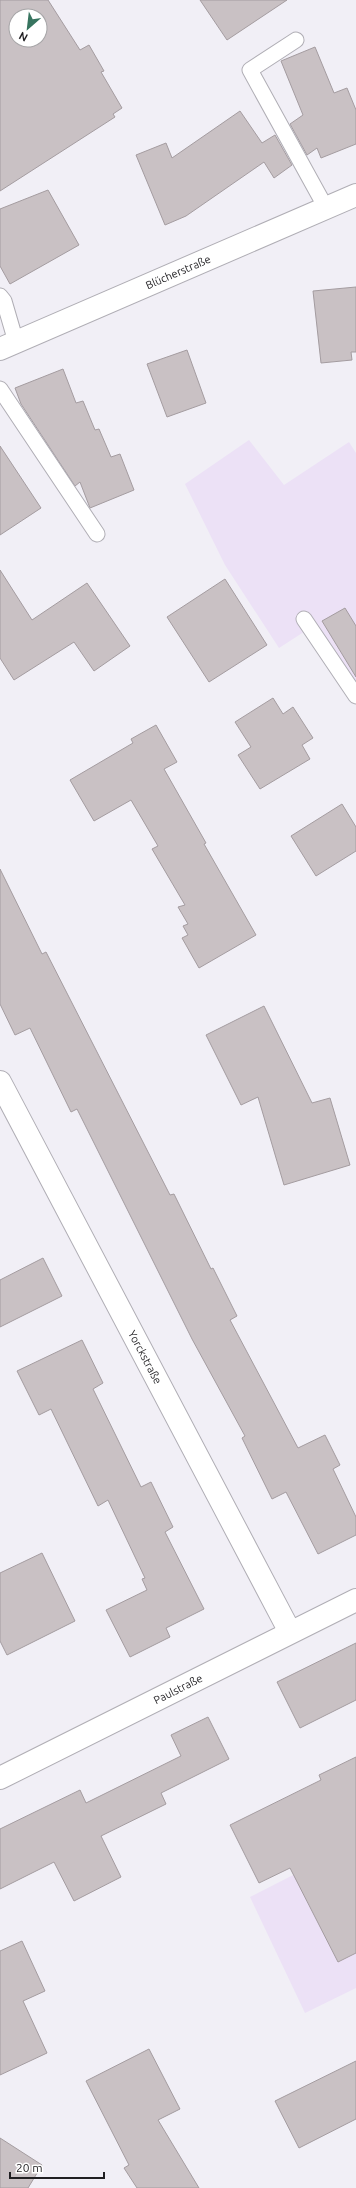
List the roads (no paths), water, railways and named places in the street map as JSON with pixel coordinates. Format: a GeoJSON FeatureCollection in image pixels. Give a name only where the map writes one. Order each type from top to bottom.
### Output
{"type":"FeatureCollection","features":[{"type":"Feature","properties":{"kind":"street","name":"Blücherstraße"},"geometry":{"type":"LineString","coordinates":[[8,345],[356,195]]}},
{"type":"Feature","properties":{"kind":"street","name":"Yorckstraße"},"geometry":{"type":"LineString","coordinates":[[3,1096],[290,1632]]}},
{"type":"Feature","properties":{"kind":"street","name":"Paulstraße"},"geometry":{"type":"LineString","coordinates":[[0,1778],[356,1600]]}},
{"type":"Feature","properties":{"kind":"lane"},"geometry":{"type":"LineString","coordinates":[[296,40],[250,70],[326,208]]}},
{"type":"Feature","properties":{"kind":"lane"},"geometry":{"type":"LineString","coordinates":[[0,296],[4,301],[8,345]]}},
{"type":"Feature","properties":{"kind":"lane"},"geometry":{"type":"LineString","coordinates":[[0,389],[97,534]]}},
{"type":"Feature","properties":{"kind":"lane"},"geometry":{"type":"LineString","coordinates":[[304,619],[356,696]]}}]}
